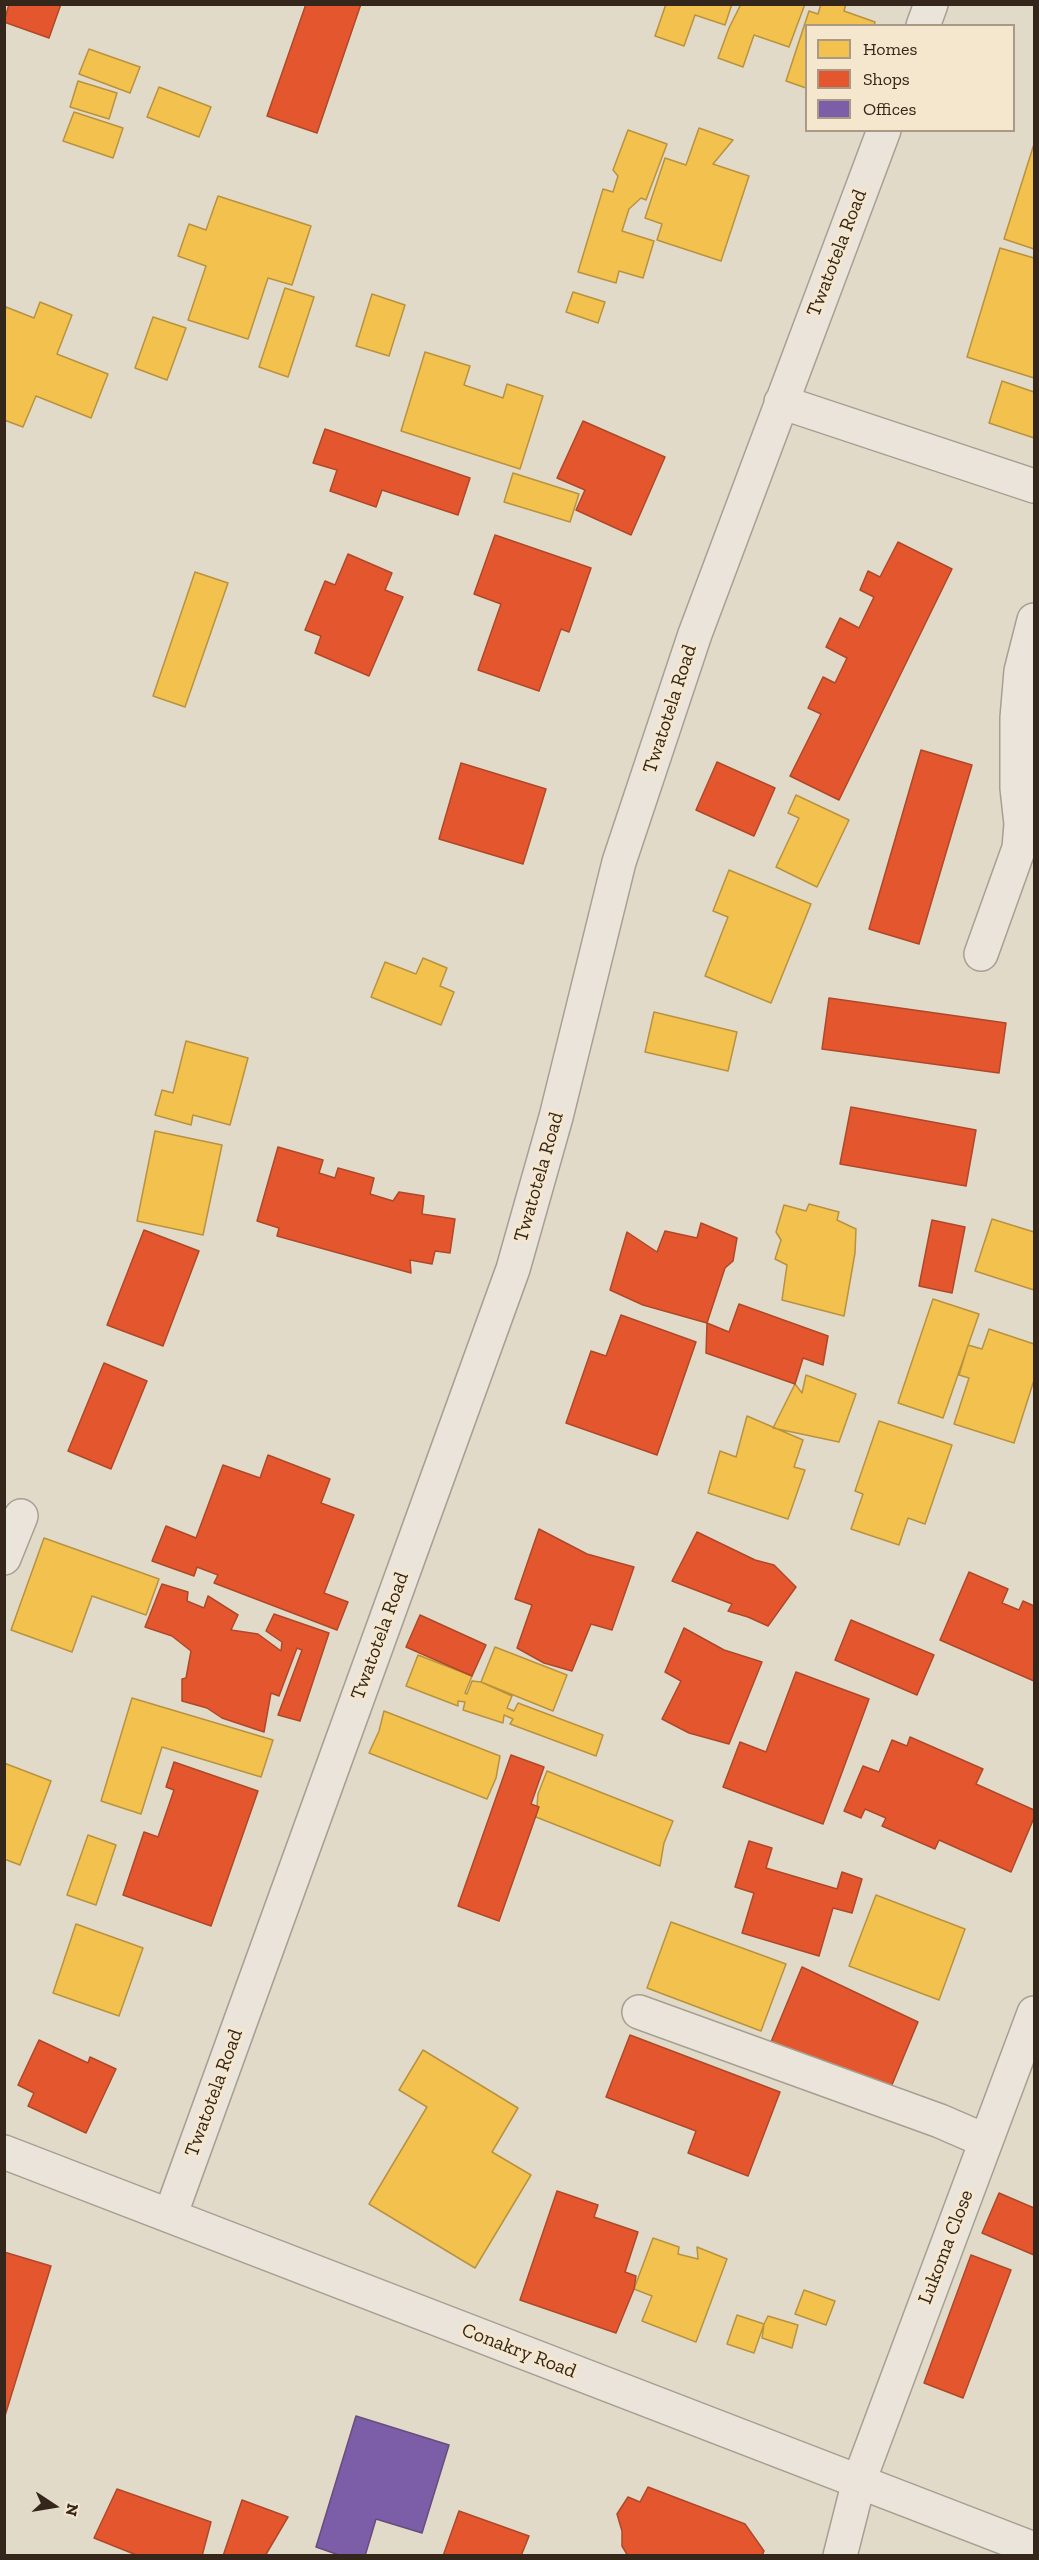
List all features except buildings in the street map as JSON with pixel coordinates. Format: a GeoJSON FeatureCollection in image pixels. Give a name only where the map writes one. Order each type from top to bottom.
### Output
{"type":"FeatureCollection","features":[{"type":"Feature","properties":{"kind":"street"},"geometry":{"type":"LineString","coordinates":[[924,24],[931,4]]}},
{"type":"Feature","properties":{"kind":"street","name":"Twatotela Road"},"geometry":{"type":"LineString","coordinates":[[170,2216],[513,1269],[556,1117],[619,862],[695,634],[883,132]]}},
{"type":"Feature","properties":{"kind":"street"},"geometry":{"type":"LineString","coordinates":[[781,402],[1035,486]]}},
{"type":"Feature","properties":{"kind":"street"},"geometry":{"type":"LineString","coordinates":[[981,954],[1019,848],[1021,824],[1017,788],[1017,718],[1021,671],[1035,620]]}},
{"type":"Feature","properties":{"kind":"street"},"geometry":{"type":"LineString","coordinates":[[4,1558],[21,1516]]}},
{"type":"Feature","properties":{"kind":"street"},"geometry":{"type":"LineString","coordinates":[[639,2012],[940,2121],[986,2141]]}},
{"type":"Feature","properties":{"kind":"street","name":"Lukoma Close"},"geometry":{"type":"LineString","coordinates":[[840,2556],[859,2481],[1035,2013]]}},
{"type":"Feature","properties":{"kind":"street","name":"Conakry Road"},"geometry":{"type":"LineString","coordinates":[[4,2152],[1035,2549]]}}]}
